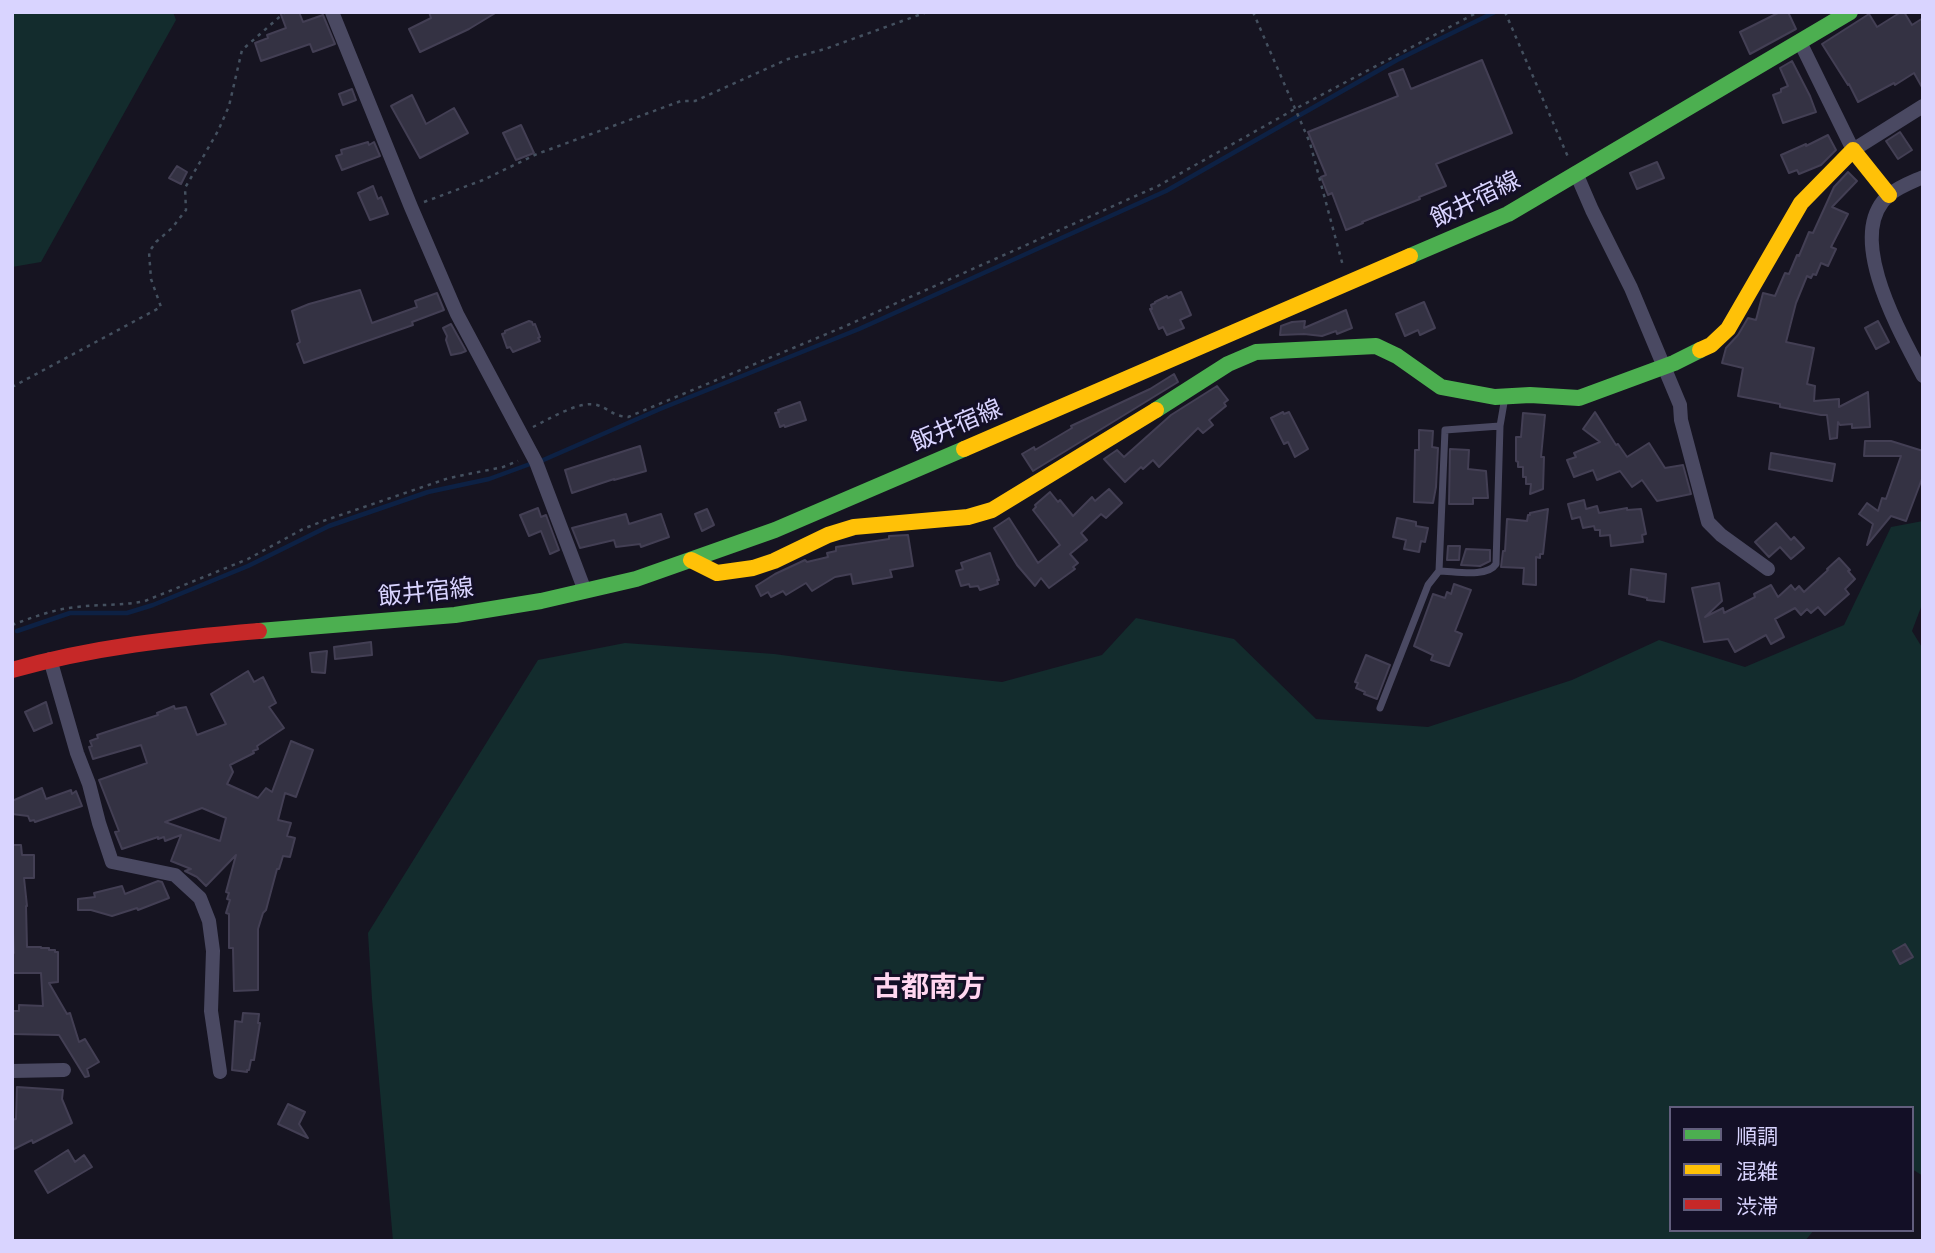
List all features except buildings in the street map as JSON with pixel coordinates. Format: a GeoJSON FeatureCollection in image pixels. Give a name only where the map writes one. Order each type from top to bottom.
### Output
{"type":"FeatureCollection","features":[{"type":"Feature","properties":{"kind":"main road","name":"飯井宿線"},"geometry":{"type":"LineString","coordinates":[[12,670],[50,659],[134,643],[455,615],[541,601],[636,579],[775,530],[1508,214],[1850,12]]}},
{"type":"Feature","properties":{"kind":"main road"},"geometry":{"type":"LineString","coordinates":[[691,560],[718,573],[753,568],[828,535],[854,527],[968,517],[992,510],[1228,364],[1256,352],[1376,346],[1397,356],[1441,387],[1480,395],[1579,398],[1664,367],[1711,345],[1728,328],[1801,204],[1853,150],[1889,195]]}},
{"type":"Feature","properties":{"kind":"street"},"geometry":{"type":"LineString","coordinates":[[332,12],[457,314],[533,456],[585,591]]}},
{"type":"Feature","properties":{"kind":"street"},"geometry":{"type":"LineString","coordinates":[[1801,42],[1853,150],[1923,106]]}},
{"type":"Feature","properties":{"kind":"street"},"geometry":{"type":"LineString","coordinates":[[1576,173],[1632,288],[1680,405],[1681,420],[1708,522],[1721,535],[1768,569]]}},
{"type":"Feature","properties":{"kind":"street"},"geometry":{"type":"LineString","coordinates":[[1923,177],[1889,195],[1874,217],[1872,255],[1891,316],[1923,376]]}},
{"type":"Feature","properties":{"kind":"street"},"geometry":{"type":"LineString","coordinates":[[50,659],[112,862],[175,875],[200,898],[209,921],[214,951],[211,1010],[220,1072]]}},
{"type":"Feature","properties":{"kind":"street"},"geometry":{"type":"LineString","coordinates":[[12,1071],[64,1070]]}},
{"type":"Feature","properties":{"kind":"lane"},"geometry":{"type":"LineString","coordinates":[[1439,571],[1485,572],[1496,564],[1500,425],[1506,397]]}},
{"type":"Feature","properties":{"kind":"lane"},"geometry":{"type":"LineString","coordinates":[[1380,708],[1428,585],[1439,571],[1446,430],[1500,425]]}},
{"type":"Feature","properties":{"kind":"path"},"geometry":{"type":"LineString","coordinates":[[12,387],[161,307],[151,279],[149,252],[186,210],[185,188],[218,131],[229,106],[242,50],[285,12]]}},
{"type":"Feature","properties":{"kind":"path"},"geometry":{"type":"LineString","coordinates":[[411,207],[483,180],[537,154],[681,101],[695,101],[788,60],[927,12]]}},
{"type":"Feature","properties":{"kind":"path"},"geometry":{"type":"LineString","coordinates":[[1253,12],[1310,143],[1348,284]]}},
{"type":"Feature","properties":{"kind":"path"},"geometry":{"type":"LineString","coordinates":[[520,433],[579,405],[595,404],[617,416],[628,417],[829,334],[1158,186],[1295,109],[1478,12]]}},
{"type":"Feature","properties":{"kind":"path"},"geometry":{"type":"LineString","coordinates":[[1505,14],[1576,173]]}},
{"type":"Feature","properties":{"kind":"path"},"geometry":{"type":"LineString","coordinates":[[12,625],[42,614],[76,607],[128,605],[145,601],[248,559],[323,521],[449,478],[503,467],[533,456]]}},
{"type":"Feature","properties":{"kind":"green space"},"geometry":{"type":"Polygon","coordinates":[[[12,12],[173,12],[176,20],[41,262],[12,267],[12,12]]]}},
{"type":"Feature","properties":{"kind":"green space"},"geometry":{"type":"Polygon","coordinates":[[[1923,521],[1923,602],[1912,631],[1923,649],[1923,1176],[1914,1170],[1914,1106],[1669,1106],[1669,1232],[1812,1232],[1805,1241],[393,1241],[368,933],[538,660],[625,643],[774,654],[1002,682],[1102,655],[1136,618],[1234,639],[1316,719],[1428,727],[1572,680],[1659,640],[1745,667],[1844,625],[1891,527],[1923,521]]]}},
{"type":"Feature","properties":{"kind":"waterway"},"geometry":{"type":"LineString","coordinates":[[541,461],[660,409],[859,329],[1166,191],[1397,60],[1495,12]]}},
{"type":"Feature","properties":{"kind":"waterway"},"geometry":{"type":"LineString","coordinates":[[17,631],[70,613],[127,613],[153,605],[248,566],[329,526],[428,492],[489,479],[530,464]]}},
{"type":"Feature","properties":{"kind":"traffic: fast"},"geometry":{"type":"LineString","coordinates":[[1410,256],[1508,214],[1850,12]]}},
{"type":"Feature","properties":{"kind":"traffic: fast"},"geometry":{"type":"LineString","coordinates":[[1156,410],[1228,364],[1256,352],[1376,346],[1397,356],[1441,387],[1495,397],[1530,395],[1579,398],[1674,363],[1700,350]]}},
{"type":"Feature","properties":{"kind":"traffic: fast"},"geometry":{"type":"LineString","coordinates":[[259,631],[455,615],[541,601],[636,579],[775,530],[964,449]]}},
{"type":"Feature","properties":{"kind":"traffic: slow"},"geometry":{"type":"LineString","coordinates":[[1700,350],[1711,345],[1728,329],[1801,203],[1853,150],[1889,195]]}},
{"type":"Feature","properties":{"kind":"traffic: slow"},"geometry":{"type":"LineString","coordinates":[[964,449],[1410,256]]}},
{"type":"Feature","properties":{"kind":"traffic: slow"},"geometry":{"type":"LineString","coordinates":[[691,560],[717,573],[753,568],[828,535],[854,527],[968,517],[992,510],[1156,410]]}},
{"type":"Feature","properties":{"kind":"traffic: jam"},"geometry":{"type":"LineString","coordinates":[[12,670],[134,644],[259,631]]}},
{"type":"Feature","properties":{"kind":"district","name":"古都南方"},"geometry":{"type":"Point","coordinates":[929,989]}}]}
